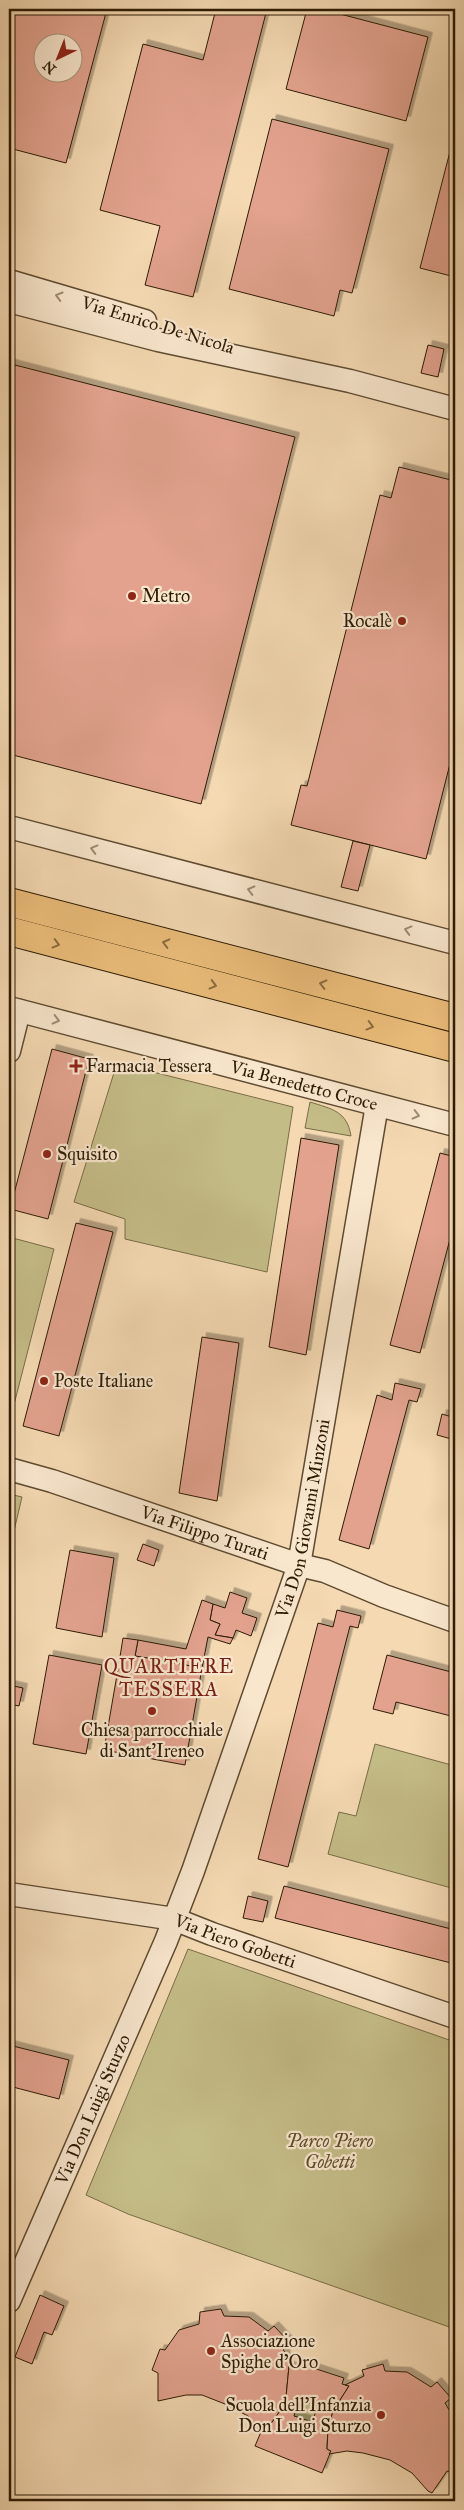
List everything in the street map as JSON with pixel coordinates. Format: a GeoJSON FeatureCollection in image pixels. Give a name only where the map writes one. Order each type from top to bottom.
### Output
{"type":"FeatureCollection","features":[{"type":"Feature","properties":{"kind":"main road"},"geometry":{"type":"LineString","coordinates":[[9,902],[455,1018]]}},
{"type":"Feature","properties":{"kind":"main road"},"geometry":{"type":"LineString","coordinates":[[9,931],[455,1048]]}},
{"type":"Feature","properties":{"kind":"street","name":"Via Enrico De Nicola"},"geometry":{"type":"LineString","coordinates":[[9,281],[307,370],[455,408]]}},
{"type":"Feature","properties":{"kind":"street","name":"Via Enrico De Nicola"},"geometry":{"type":"LineString","coordinates":[[9,302],[158,340],[307,370]]}},
{"type":"Feature","properties":{"kind":"street"},"geometry":{"type":"LineString","coordinates":[[9,826],[455,943]]}},
{"type":"Feature","properties":{"kind":"street"},"geometry":{"type":"LineString","coordinates":[[9,1051],[14,1010]]}},
{"type":"Feature","properties":{"kind":"street","name":"Via Benedetto Croce"},"geometry":{"type":"LineString","coordinates":[[14,1010],[455,1125]]}},
{"type":"Feature","properties":{"kind":"street","name":"Via Don Giovanni Minzoni"},"geometry":{"type":"LineString","coordinates":[[174,1919],[193,1871],[299,1565],[376,1105]]}},
{"type":"Feature","properties":{"kind":"street","name":"Via Filippo Turati"},"geometry":{"type":"LineString","coordinates":[[9,1469],[55,1473],[299,1565],[325,1571],[384,1596],[455,1621]]}},
{"type":"Feature","properties":{"kind":"street","name":"Via Piero Gobetti"},"geometry":{"type":"LineString","coordinates":[[9,1894],[174,1919],[212,1934],[455,2017]]}},
{"type":"Feature","properties":{"kind":"street","name":"Via Don Luigi Sturzo"},"geometry":{"type":"LineString","coordinates":[[9,2300],[174,1919]]}},
{"type":"Feature","properties":{"kind":"green space"},"geometry":{"type":"Polygon","coordinates":[[[117,1063],[293,1107],[267,1272],[125,1239],[125,1219],[74,1202],[117,1063]]]}},
{"type":"Feature","properties":{"kind":"green space"},"geometry":{"type":"Polygon","coordinates":[[[310,1102],[332,1109],[342,1116],[346,1121],[351,1136],[305,1128],[310,1102]]]}},
{"type":"Feature","properties":{"kind":"green space"},"geometry":{"type":"Polygon","coordinates":[[[9,1237],[54,1249],[9,1424],[9,1237]]]}},
{"type":"Feature","properties":{"kind":"green space"},"geometry":{"type":"Polygon","coordinates":[[[9,1494],[22,1497],[9,1552],[9,1494]]]}},
{"type":"Feature","properties":{"kind":"green space"},"geometry":{"type":"Polygon","coordinates":[[[375,1744],[455,1766],[455,1889],[328,1854],[339,1812],[356,1816],[375,1744]]]}},
{"type":"Feature","properties":{"kind":"green space","name":"Parco Piero Gobetti"},"geometry":{"type":"Polygon","coordinates":[[[188,1949],[455,2042],[455,2329],[128,2214],[86,2195],[188,1949]]]}},
{"type":"Feature","properties":{"kind":"green space"},"geometry":{"type":"Polygon","coordinates":[[[299,2399],[318,2406],[312,2422],[294,2416],[299,2399]]]}},
{"type":"Feature","properties":{"kind":"building"},"geometry":{"type":"Polygon","coordinates":[[[9,9],[107,9],[66,163],[9,148],[9,9]]]}},
{"type":"Feature","properties":{"kind":"building"},"geometry":{"type":"Polygon","coordinates":[[[216,9],[267,9],[193,297],[145,285],[160,226],[100,210],[143,44],[203,60],[216,9]]]}},
{"type":"Feature","properties":{"kind":"building"},"geometry":{"type":"Polygon","coordinates":[[[307,9],[321,9],[428,37],[406,121],[286,89],[307,9]]]}},
{"type":"Feature","properties":{"kind":"building"},"geometry":{"type":"Polygon","coordinates":[[[272,119],[389,149],[352,293],[340,290],[334,316],[229,289],[272,119]]]}},
{"type":"Feature","properties":{"kind":"building"},"geometry":{"type":"Polygon","coordinates":[[[455,132],[455,277],[420,268],[455,132]]]}},
{"type":"Feature","properties":{"kind":"building"},"geometry":{"type":"Polygon","coordinates":[[[428,345],[444,349],[438,377],[421,373],[428,345]]]}},
{"type":"Feature","properties":{"kind":"building"},"geometry":{"type":"Polygon","coordinates":[[[9,363],[15,365],[9,391],[9,363]]]}},
{"type":"Feature","properties":{"kind":"building","name":"Metro"},"geometry":{"type":"Polygon","coordinates":[[[15,365],[295,437],[201,804],[9,754],[9,391],[15,365]]]}},
{"type":"Feature","properties":{"kind":"building","name":"Rocalè"},"geometry":{"type":"Polygon","coordinates":[[[399,467],[455,481],[455,744],[426,859],[291,825],[301,785],[307,786],[380,495],[391,498],[399,467]]]}},
{"type":"Feature","properties":{"kind":"building"},"geometry":{"type":"Polygon","coordinates":[[[353,841],[370,845],[358,891],[341,887],[353,841]]]}},
{"type":"Feature","properties":{"kind":"building"},"geometry":{"type":"Polygon","coordinates":[[[52,1049],[89,1059],[48,1219],[10,1209],[52,1049]]]}},
{"type":"Feature","properties":{"kind":"building"},"geometry":{"type":"Polygon","coordinates":[[[301,1138],[339,1145],[306,1355],[269,1347],[301,1138]]]}},
{"type":"Feature","properties":{"kind":"building"},"geometry":{"type":"Polygon","coordinates":[[[440,1153],[455,1157],[455,1220],[420,1353],[390,1345],[440,1153]]]}},
{"type":"Feature","properties":{"kind":"building"},"geometry":{"type":"Polygon","coordinates":[[[76,1223],[113,1232],[59,1436],[23,1426],[76,1223]]]}},
{"type":"Feature","properties":{"kind":"building"},"geometry":{"type":"Polygon","coordinates":[[[202,1337],[239,1343],[217,1501],[179,1493],[202,1337]]]}},
{"type":"Feature","properties":{"kind":"building"},"geometry":{"type":"Polygon","coordinates":[[[395,1383],[421,1389],[417,1402],[409,1400],[369,1549],[339,1540],[377,1395],[392,1400],[395,1383]]]}},
{"type":"Feature","properties":{"kind":"building"},"geometry":{"type":"Polygon","coordinates":[[[442,1414],[455,1418],[455,1440],[437,1435],[442,1414]]]}},
{"type":"Feature","properties":{"kind":"building"},"geometry":{"type":"Polygon","coordinates":[[[143,1544],[159,1550],[154,1566],[137,1560],[143,1544]]]}},
{"type":"Feature","properties":{"kind":"building"},"geometry":{"type":"Polygon","coordinates":[[[70,1550],[114,1558],[102,1637],[56,1628],[70,1550]]]}},
{"type":"Feature","properties":{"kind":"building"},"geometry":{"type":"Polygon","coordinates":[[[230,1592],[247,1598],[242,1613],[257,1618],[251,1636],[236,1630],[233,1638],[215,1635],[220,1624],[210,1620],[213,1604],[225,1608],[230,1592]]]}},
{"type":"Feature","properties":{"kind":"building"},"geometry":{"type":"Polygon","coordinates":[[[202,1600],[213,1604],[210,1620],[220,1624],[215,1635],[233,1638],[230,1644],[208,1637],[202,1668],[135,1656],[138,1640],[186,1649],[202,1600]]]}},
{"type":"Feature","properties":{"kind":"building"},"geometry":{"type":"Polygon","coordinates":[[[337,1610],[361,1616],[358,1628],[350,1626],[288,1867],[258,1859],[318,1623],[333,1627],[337,1610]]]}},
{"type":"Feature","properties":{"kind":"building"},"geometry":{"type":"Polygon","coordinates":[[[123,1638],[138,1640],[135,1656],[142,1657],[140,1673],[118,1669],[123,1638]]]}},
{"type":"Feature","properties":{"kind":"building"},"geometry":{"type":"Polygon","coordinates":[[[49,1655],[102,1665],[86,1754],[33,1744],[49,1655]]]}},
{"type":"Feature","properties":{"kind":"building"},"geometry":{"type":"Polygon","coordinates":[[[387,1655],[455,1673],[455,1717],[396,1702],[393,1714],[373,1709],[387,1655]]]}},
{"type":"Feature","properties":{"kind":"building","name":"Chiesa parrocchiale di Sant'Ireneo"},"geometry":{"type":"Polygon","coordinates":[[[142,1657],[202,1668],[185,1765],[104,1750],[118,1669],[140,1673],[142,1657]]]}},
{"type":"Feature","properties":{"kind":"building"},"geometry":{"type":"Polygon","coordinates":[[[9,1685],[23,1688],[19,1706],[9,1704],[9,1685]]]}},
{"type":"Feature","properties":{"kind":"building"},"geometry":{"type":"Polygon","coordinates":[[[284,1886],[455,1930],[455,1964],[275,1918],[284,1886]]]}},
{"type":"Feature","properties":{"kind":"building"},"geometry":{"type":"Polygon","coordinates":[[[248,1896],[268,1901],[263,1922],[243,1918],[248,1896]]]}},
{"type":"Feature","properties":{"kind":"building"},"geometry":{"type":"Polygon","coordinates":[[[9,2045],[69,2060],[59,2099],[9,2086],[9,2045]]]}},
{"type":"Feature","properties":{"kind":"building"},"geometry":{"type":"Polygon","coordinates":[[[40,2295],[64,2306],[52,2335],[44,2332],[32,2364],[15,2357],[40,2295]]]}},
{"type":"Feature","properties":{"kind":"building"},"geometry":{"type":"Polygon","coordinates":[[[221,2309],[224,2316],[249,2317],[268,2331],[274,2326],[289,2342],[283,2348],[289,2366],[286,2397],[280,2411],[267,2429],[263,2427],[261,2431],[248,2416],[202,2395],[186,2395],[158,2401],[158,2373],[152,2370],[160,2349],[165,2350],[179,2330],[199,2324],[200,2312],[221,2309]]]}},
{"type":"Feature","properties":{"kind":"building"},"geometry":{"type":"Polygon","coordinates":[[[298,2363],[344,2378],[342,2384],[349,2386],[333,2411],[328,2429],[327,2449],[331,2451],[322,2473],[255,2446],[263,2427],[267,2429],[280,2411],[286,2397],[289,2366],[296,2368],[298,2363]],[[299,2399],[294,2416],[312,2422],[318,2406],[299,2399]]]}},
{"type":"Feature","properties":{"kind":"building"},"geometry":{"type":"Polygon","coordinates":[[[383,2364],[385,2371],[407,2372],[431,2387],[437,2382],[451,2398],[445,2403],[455,2420],[455,2473],[447,2471],[432,2493],[412,2473],[390,2460],[347,2451],[329,2454],[331,2451],[327,2449],[328,2429],[333,2411],[349,2386],[345,2385],[364,2376],[362,2370],[383,2364]]]}},
{"type":"Feature","properties":{"kind":"place","name":"Metro"},"geometry":{"type":"Point","coordinates":[132,596]}},
{"type":"Feature","properties":{"kind":"place","name":"Rocalè"},"geometry":{"type":"Point","coordinates":[402,621]}},
{"type":"Feature","properties":{"kind":"place","name":"Farmacia Tessera"},"geometry":{"type":"Point","coordinates":[76,1066]}},
{"type":"Feature","properties":{"kind":"place","name":"Squisito"},"geometry":{"type":"Point","coordinates":[47,1154]}},
{"type":"Feature","properties":{"kind":"place","name":"Poste Italiane"},"geometry":{"type":"Point","coordinates":[44,1381]}},
{"type":"Feature","properties":{"kind":"place","name":"Chiesa parrocchiale di Sant'Ireneo"},"geometry":{"type":"Point","coordinates":[152,1711]}},
{"type":"Feature","properties":{"kind":"place","name":"Associazione Spighe d'Oro"},"geometry":{"type":"Point","coordinates":[211,2351]}},
{"type":"Feature","properties":{"kind":"place","name":"Scuola dell'Infanzia Don Luigi Sturzo"},"geometry":{"type":"Point","coordinates":[381,2415]}},
{"type":"Feature","properties":{"kind":"district","name":"QUARTIERE TESSERA"},"geometry":{"type":"Point","coordinates":[169,1678]}}]}
